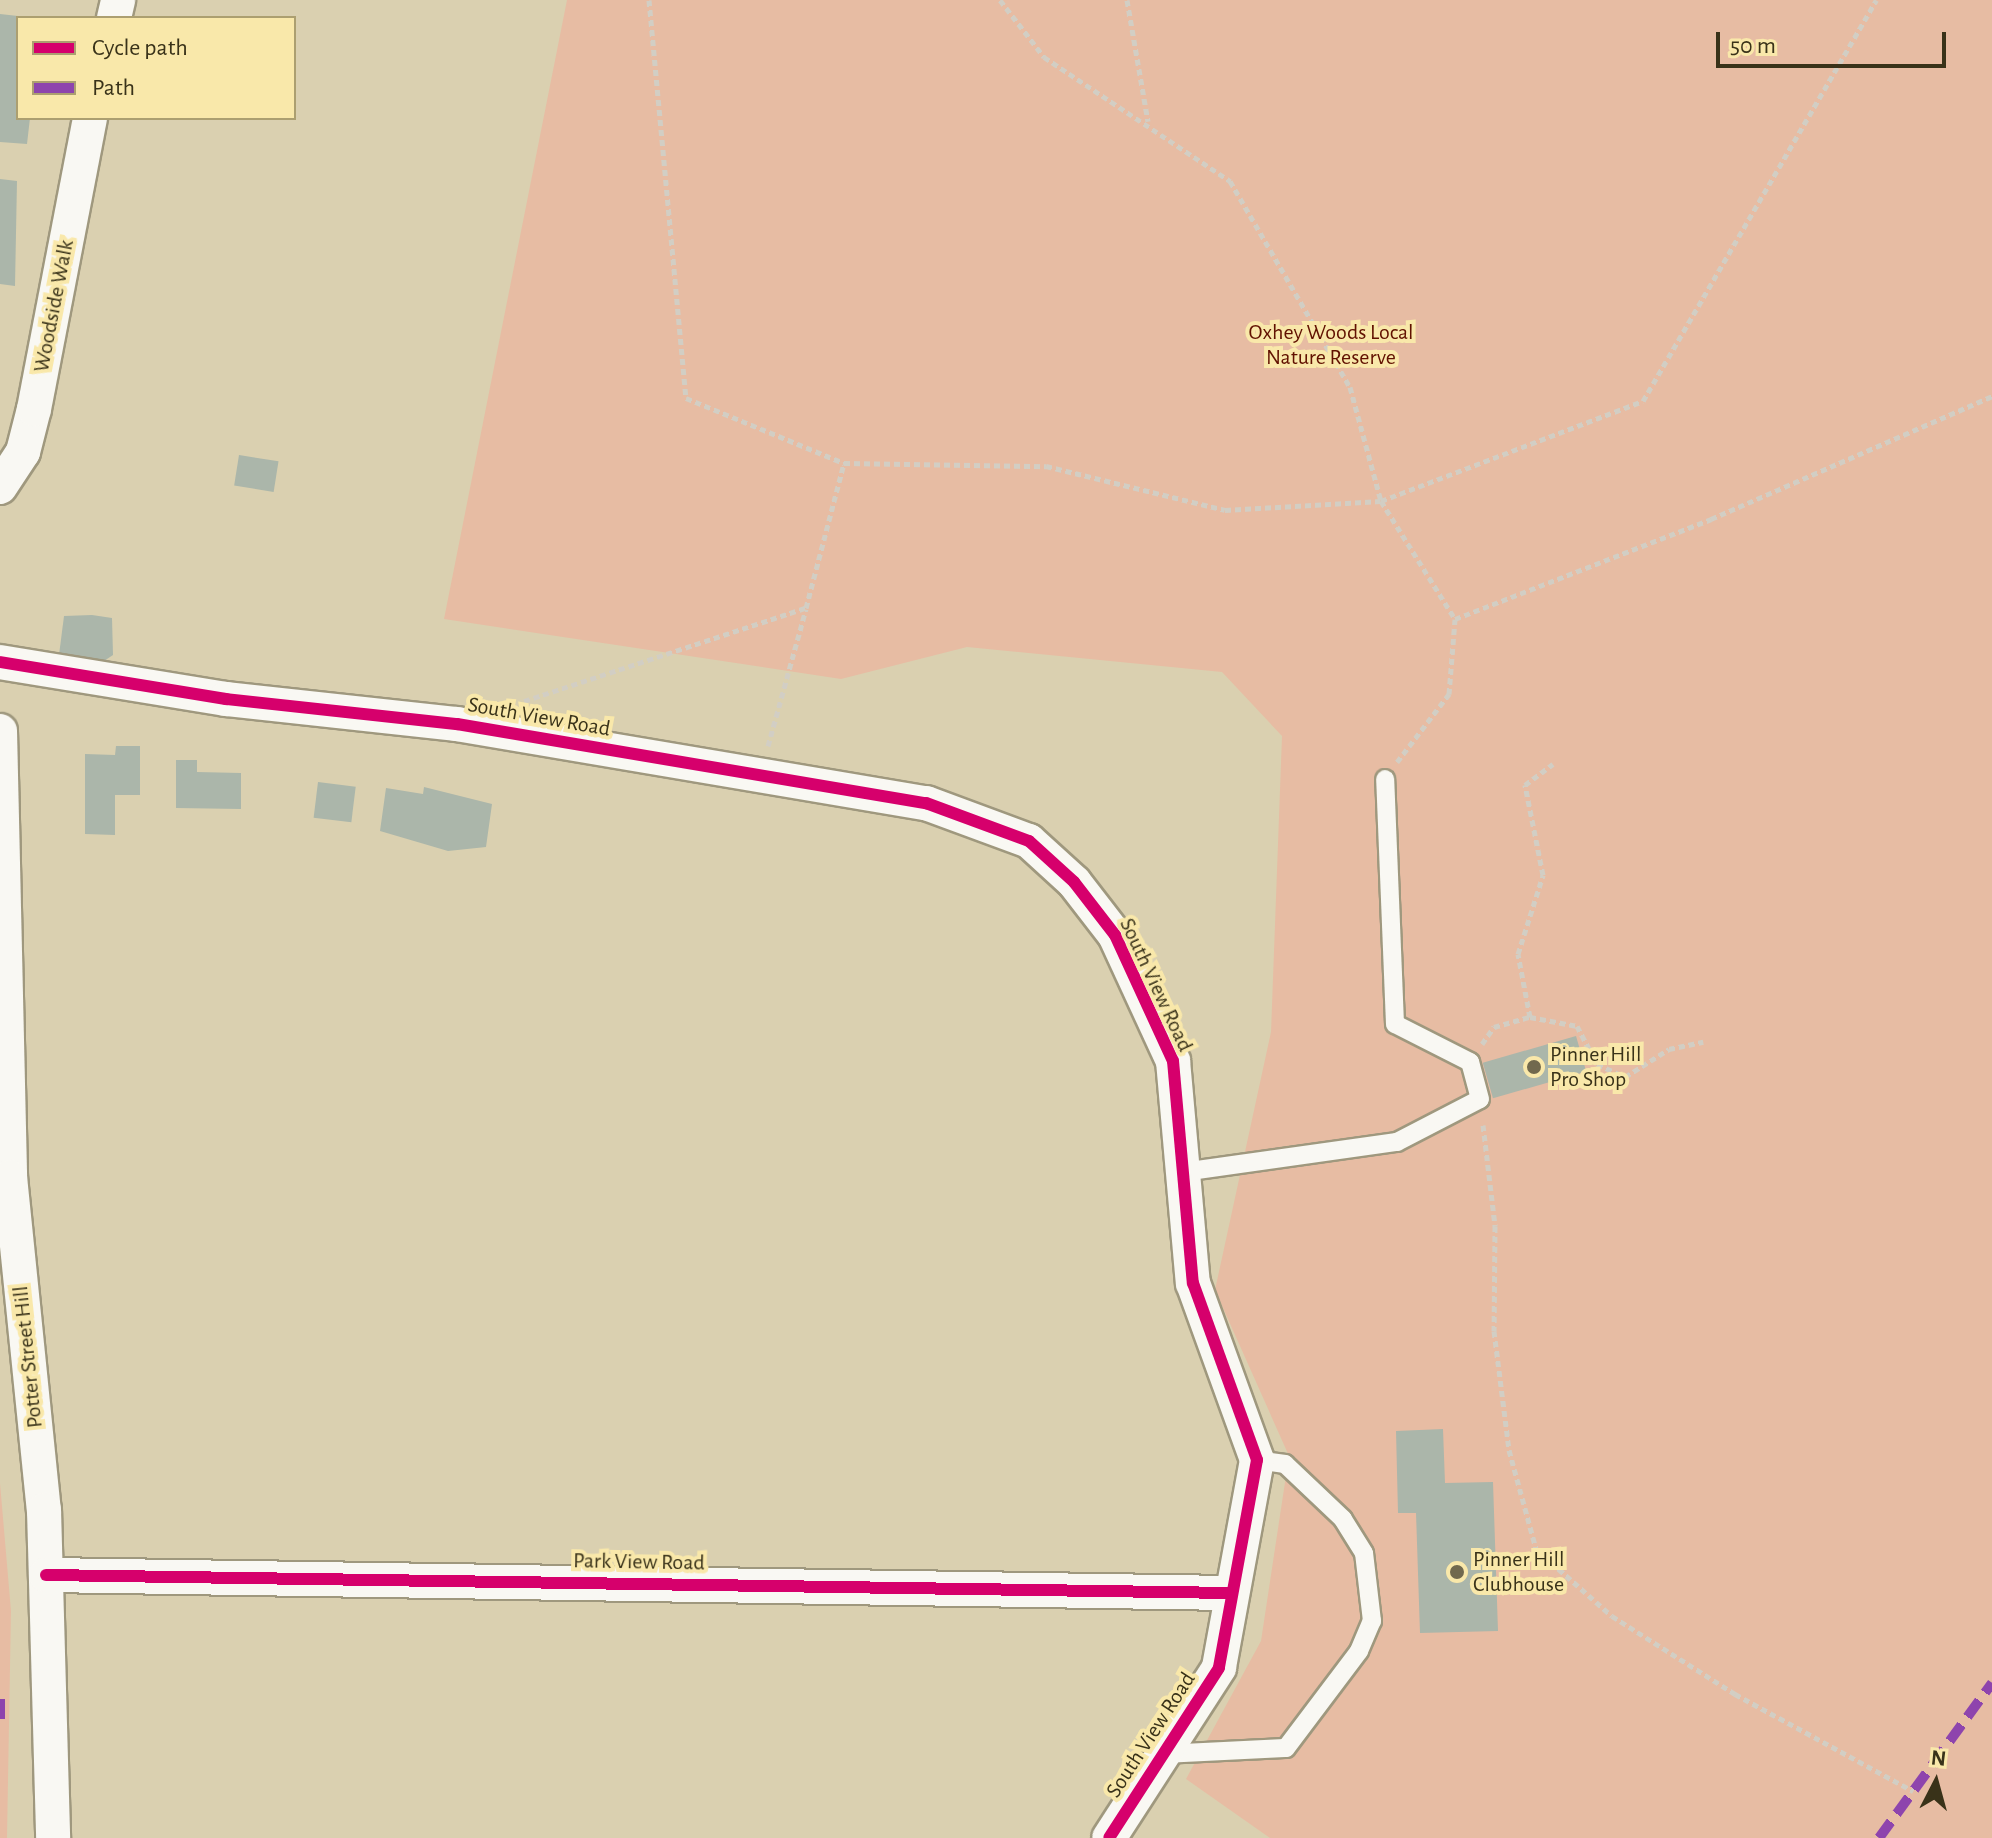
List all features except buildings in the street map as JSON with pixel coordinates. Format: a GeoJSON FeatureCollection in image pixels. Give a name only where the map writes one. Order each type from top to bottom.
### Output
{"type":"FeatureCollection","features":[{"type":"Feature","properties":{"kind":"street","name":"Woodside Walk"},"geometry":{"type":"LineString","coordinates":[[0,487],[23,452],[34,409],[90,120]]}},
{"type":"Feature","properties":{"kind":"street","name":"South View Road"},"geometry":{"type":"LineString","coordinates":[[0,662],[226,699],[457,724],[926,803],[993,823],[1029,841],[1074,882],[1115,935],[1173,1061],[1193,1283],[1257,1460],[1219,1668],[1109,1838]]}},
{"type":"Feature","properties":{"kind":"street","name":"Potter Street Hill"},"geometry":{"type":"LineString","coordinates":[[0,731],[10,1278],[46,1575],[53,1838]]}},
{"type":"Feature","properties":{"kind":"street","name":"Park View Road"},"geometry":{"type":"LineString","coordinates":[[46,1575],[1231,1593]]}},
{"type":"Feature","properties":{"kind":"lane"},"geometry":{"type":"LineString","coordinates":[[1183,1172],[1397,1142],[1480,1099],[1470,1062],[1395,1024],[1385,779]]}},
{"type":"Feature","properties":{"kind":"lane"},"geometry":{"type":"LineString","coordinates":[[1162,1754],[1286,1748],[1359,1651],[1372,1621],[1368,1568],[1343,1519],[1285,1464],[1257,1460]]}},
{"type":"Feature","properties":{"kind":"path"},"geometry":{"type":"LineString","coordinates":[[649,0],[686,398],[844,463],[1046,466],[1225,510],[1381,501],[1643,401],[1876,0]]}},
{"type":"Feature","properties":{"kind":"path"},"geometry":{"type":"LineString","coordinates":[[1000,0],[1044,57],[1148,121],[1230,181],[1350,387],[1381,501],[1455,619],[1449,694],[1385,779]]}},
{"type":"Feature","properties":{"kind":"path"},"geometry":{"type":"LineString","coordinates":[[1127,0],[1148,121]]}},
{"type":"Feature","properties":{"kind":"path"},"geometry":{"type":"LineString","coordinates":[[1455,619],[1711,519],[1992,396]]}},
{"type":"Feature","properties":{"kind":"path"},"geometry":{"type":"LineString","coordinates":[[761,775],[844,463]]}},
{"type":"Feature","properties":{"kind":"path"},"geometry":{"type":"LineString","coordinates":[[518,703],[806,608]]}},
{"type":"Feature","properties":{"kind":"path"},"geometry":{"type":"LineString","coordinates":[[1530,1017],[1518,954],[1543,875],[1525,785],[1553,764]]}},
{"type":"Feature","properties":{"kind":"path"},"geometry":{"type":"LineString","coordinates":[[1470,1062],[1494,1027],[1530,1017],[1577,1026],[1597,1064],[1625,1077],[1669,1049],[1703,1042]]}},
{"type":"Feature","properties":{"kind":"path"},"geometry":{"type":"LineString","coordinates":[[1480,1099],[1495,1226],[1498,1361],[1509,1450],[1536,1549],[1612,1616],[1735,1694],[1913,1791]]}},
{"type":"Feature","properties":{"kind":"green space","name":"Oxhey Woods Local Nature Reserve"},"geometry":{"type":"Polygon","coordinates":[[[567,0],[1992,0],[1992,1838],[1270,1838],[1186,1779],[1261,1641],[1289,1456],[1215,1290],[1271,1032],[1282,736],[1222,672],[967,647],[841,679],[444,619],[567,0]]]}},
{"type":"Feature","properties":{"kind":"green space"},"geometry":{"type":"Polygon","coordinates":[[[0,1483],[11,1611],[7,1838],[0,1838],[0,1483]]]}},
{"type":"Feature","properties":{"kind":"marked path"},"geometry":{"type":"LineString","coordinates":[[1879,1838],[1992,1683]]}},
{"type":"Feature","properties":{"kind":"marked path"},"geometry":{"type":"LineString","coordinates":[[0,1699],[0,1728]]}},
{"type":"Feature","properties":{"kind":"cycle path"},"geometry":{"type":"LineString","coordinates":[[0,662],[226,699],[457,724],[926,803],[1029,841],[1074,882],[1115,935],[1173,1061],[1193,1283],[1257,1460],[1219,1668],[1109,1838]]}},
{"type":"Feature","properties":{"kind":"cycle path"},"geometry":{"type":"LineString","coordinates":[[46,1575],[1231,1593]]}},
{"type":"Feature","properties":{"kind":"place","name":"Pinner Hill Pro Shop"},"geometry":{"type":"Point","coordinates":[1534,1067]}},
{"type":"Feature","properties":{"kind":"place","name":"Pinner Hill Clubhouse"},"geometry":{"type":"Point","coordinates":[1457,1572]}}]}
